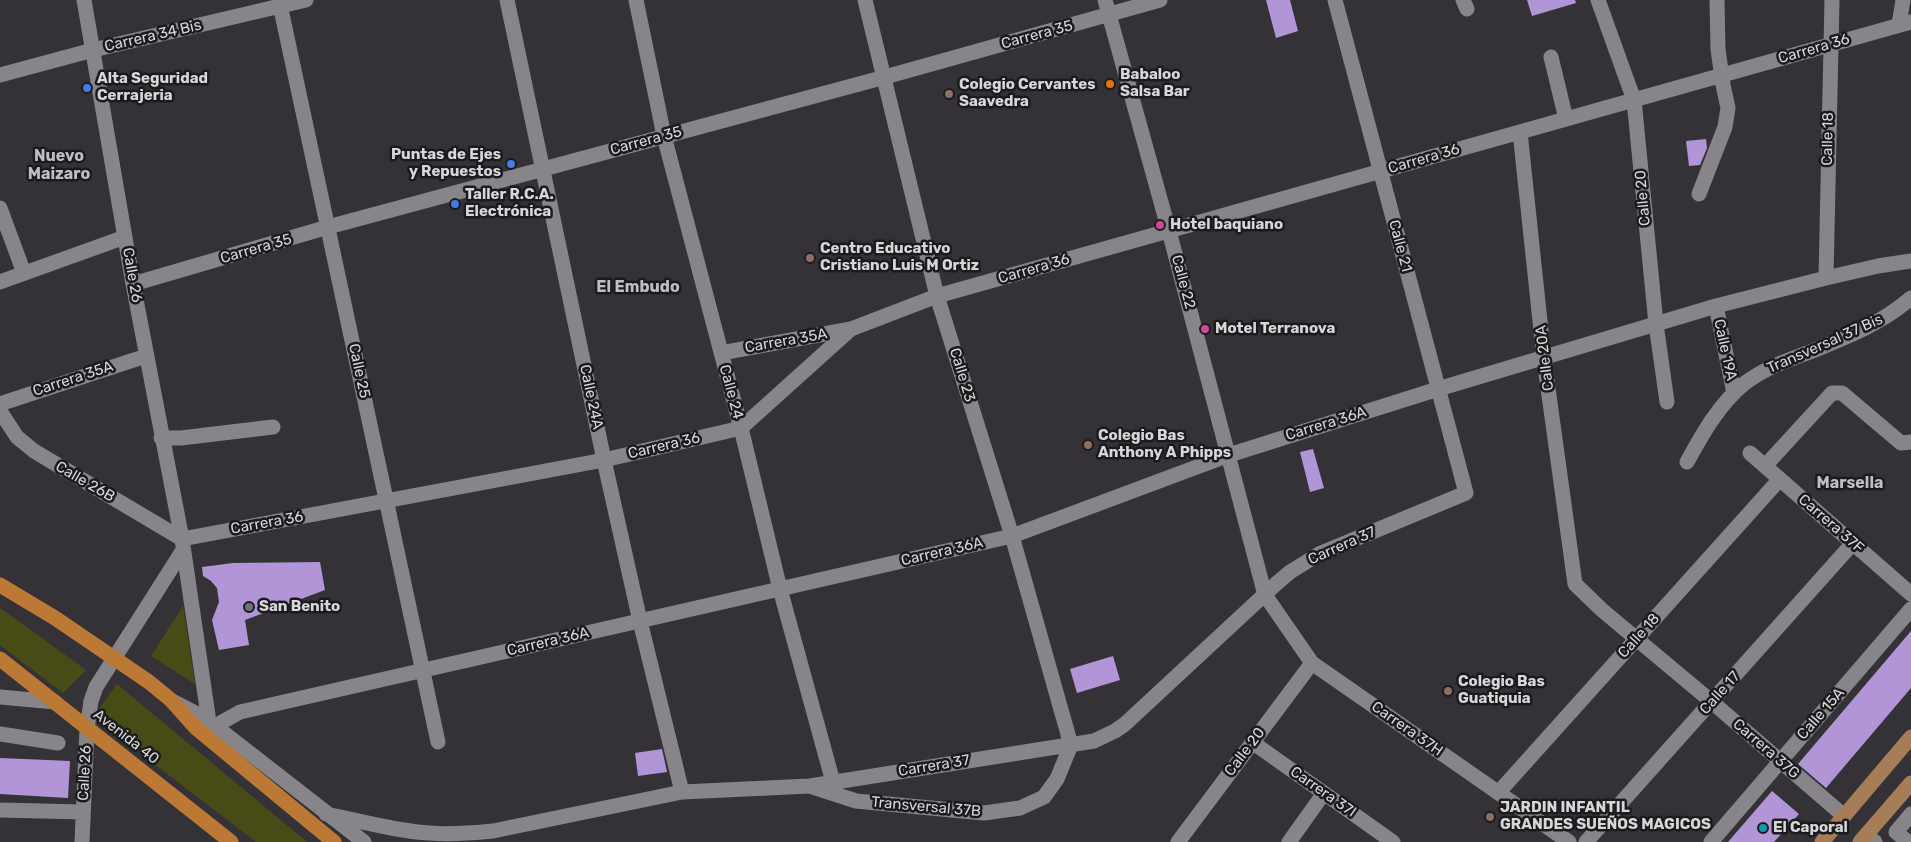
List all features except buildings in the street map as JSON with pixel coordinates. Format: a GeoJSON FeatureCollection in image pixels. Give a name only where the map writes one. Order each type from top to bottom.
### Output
{"type":"FeatureCollection","features":[{"type":"Feature","properties":{"kind":"highway"},"geometry":{"type":"LineString","coordinates":[[0,585],[55,618],[115,658],[171,700],[196,728],[334,842]]}},
{"type":"Feature","properties":{"kind":"highway","name":"Avenida 40"},"geometry":{"type":"LineString","coordinates":[[0,659],[231,842]]}},
{"type":"Feature","properties":{"kind":"main road"},"geometry":{"type":"LineString","coordinates":[[1822,842],[1911,737]]}},
{"type":"Feature","properties":{"kind":"main road"},"geometry":{"type":"LineString","coordinates":[[1867,840],[1911,783]]}},
{"type":"Feature","properties":{"kind":"street","name":"Calle 26"},"geometry":{"type":"LineString","coordinates":[[84,0],[146,356],[183,544],[212,724]]}},
{"type":"Feature","properties":{"kind":"street","name":"Carrera 34 Bis"},"geometry":{"type":"LineString","coordinates":[[0,75],[280,4],[306,0]]}},
{"type":"Feature","properties":{"kind":"street","name":"Calle 24A"},"geometry":{"type":"LineString","coordinates":[[507,0],[604,460],[640,621],[682,792]]}},
{"type":"Feature","properties":{"kind":"street","name":"Calle 24"},"geometry":{"type":"LineString","coordinates":[[636,0],[664,136],[721,352],[780,589],[833,782]]}},
{"type":"Feature","properties":{"kind":"street","name":"Calle 23"},"geometry":{"type":"LineString","coordinates":[[865,0],[937,296],[1012,536],[1072,745]]}},
{"type":"Feature","properties":{"kind":"street","name":"Calle 22"},"geometry":{"type":"LineString","coordinates":[[1104,0],[1169,231],[1265,595]]}},
{"type":"Feature","properties":{"kind":"street","name":"Carrera 35"},"geometry":{"type":"LineString","coordinates":[[133,284],[328,228],[885,77],[1160,0]]}},
{"type":"Feature","properties":{"kind":"street","name":"Calle 21"},"geometry":{"type":"LineString","coordinates":[[1334,0],[1466,493]]}},
{"type":"Feature","properties":{"kind":"street","name":"Calle 20"},"geometry":{"type":"LineString","coordinates":[[1598,0],[1634,100],[1656,324],[1667,402]]}},
{"type":"Feature","properties":{"kind":"street"},"geometry":{"type":"LineString","coordinates":[[1700,194],[1726,127],[1728,108],[1717,33],[1717,0]]}},
{"type":"Feature","properties":{"kind":"street","name":"Calle 18"},"geometry":{"type":"LineString","coordinates":[[1826,278],[1832,0]]}},
{"type":"Feature","properties":{"kind":"street"},"geometry":{"type":"LineString","coordinates":[[1903,0],[1905,24]]}},
{"type":"Feature","properties":{"kind":"street","name":"Calle 25"},"geometry":{"type":"LineString","coordinates":[[280,4],[388,501],[438,742]]}},
{"type":"Feature","properties":{"kind":"street","name":"Carrera 36"},"geometry":{"type":"LineString","coordinates":[[183,544],[388,501],[604,460],[740,428],[851,329],[937,296],[1905,24]]}},
{"type":"Feature","properties":{"kind":"street"},"geometry":{"type":"LineString","coordinates":[[1551,57],[1566,119]]}},
{"type":"Feature","properties":{"kind":"street","name":"Calle 20A"},"geometry":{"type":"LineString","coordinates":[[1520,132],[1544,359],[1575,584]]}},
{"type":"Feature","properties":{"kind":"street"},"geometry":{"type":"LineString","coordinates":[[0,208],[24,273]]}},
{"type":"Feature","properties":{"kind":"street"},"geometry":{"type":"LineString","coordinates":[[0,282],[125,237]]}},
{"type":"Feature","properties":{"kind":"street"},"geometry":{"type":"LineString","coordinates":[[1656,324],[1716,306],[1826,278],[1878,266],[1911,261]]}},
{"type":"Feature","properties":{"kind":"street","name":"Transversal 37 Bis"},"geometry":{"type":"LineString","coordinates":[[1687,462],[1715,415],[1745,383],[1770,368],[1860,331],[1890,315],[1911,298]]}},
{"type":"Feature","properties":{"kind":"street","name":"Calle 19A"},"geometry":{"type":"LineString","coordinates":[[1716,306],[1734,393]]}},
{"type":"Feature","properties":{"kind":"street","name":"Carrera 36A"},"geometry":{"type":"LineString","coordinates":[[212,724],[240,712],[1012,536],[1229,455],[1438,389],[1544,359],[1656,324]]}},
{"type":"Feature","properties":{"kind":"street","name":"Carrera 35A"},"geometry":{"type":"LineString","coordinates":[[721,352],[851,329]]}},
{"type":"Feature","properties":{"kind":"street","name":"Carrera 35A"},"geometry":{"type":"LineString","coordinates":[[0,404],[146,356]]}},
{"type":"Feature","properties":{"kind":"street"},"geometry":{"type":"LineString","coordinates":[[1765,466],[1832,393],[1842,393],[1901,442],[1911,442]]}},
{"type":"Feature","properties":{"kind":"street","name":"Calle 26B"},"geometry":{"type":"LineString","coordinates":[[0,411],[17,437],[34,451],[183,544]]}},
{"type":"Feature","properties":{"kind":"street"},"geometry":{"type":"LineString","coordinates":[[162,438],[181,438],[273,427]]}},
{"type":"Feature","properties":{"kind":"street","name":"Carrera 37F"},"geometry":{"type":"LineString","coordinates":[[1750,453],[1911,594]]}},
{"type":"Feature","properties":{"kind":"street","name":"Calle 18"},"geometry":{"type":"LineString","coordinates":[[1498,793],[1780,479]]}},
{"type":"Feature","properties":{"kind":"street","name":"Carrera 37"},"geometry":{"type":"LineString","coordinates":[[326,814],[409,831],[451,834],[493,831],[682,792],[810,786],[1094,740],[1116,731],[1125,724],[1290,572],[1319,554],[1466,493]]}},
{"type":"Feature","properties":{"kind":"street","name":"Calle 17"},"geometry":{"type":"LineString","coordinates":[[1586,842],[1853,543]]}},
{"type":"Feature","properties":{"kind":"street","name":"Calle 26"},"geometry":{"type":"LineString","coordinates":[[82,842],[87,729],[91,701],[96,687],[183,544]]}},
{"type":"Feature","properties":{"kind":"street","name":"Carrera 37G"},"geometry":{"type":"LineString","coordinates":[[1575,584],[1636,639],[1844,816]]}},
{"type":"Feature","properties":{"kind":"street","name":"Carrera 37H"},"geometry":{"type":"LineString","coordinates":[[1265,595],[1312,663],[1569,842]]}},
{"type":"Feature","properties":{"kind":"street","name":"Calle 15A"},"geometry":{"type":"LineString","coordinates":[[1711,842],[1911,609]]}},
{"type":"Feature","properties":{"kind":"street","name":"Calle 20"},"geometry":{"type":"LineString","coordinates":[[1178,842],[1312,663]]}},
{"type":"Feature","properties":{"kind":"street"},"geometry":{"type":"LineString","coordinates":[[0,697],[55,702]]}},
{"type":"Feature","properties":{"kind":"street"},"geometry":{"type":"LineString","coordinates":[[171,700],[212,724],[364,842]]}},
{"type":"Feature","properties":{"kind":"street"},"geometry":{"type":"LineString","coordinates":[[0,734],[58,742]]}},
{"type":"Feature","properties":{"kind":"street","name":"Carrera 37I"},"geometry":{"type":"LineString","coordinates":[[1252,742],[1393,842]]}},
{"type":"Feature","properties":{"kind":"street","name":"Transversal 37B"},"geometry":{"type":"LineString","coordinates":[[810,786],[856,801],[984,812],[1020,808],[1044,797],[1057,779],[1072,745]]}},
{"type":"Feature","properties":{"kind":"street"},"geometry":{"type":"LineString","coordinates":[[1290,842],[1324,793]]}},
{"type":"Feature","properties":{"kind":"street"},"geometry":{"type":"LineString","coordinates":[[0,810],[83,812]]}},
{"type":"Feature","properties":{"kind":"street"},"geometry":{"type":"LineString","coordinates":[[1908,842],[1896,832],[1911,814]]}},
{"type":"Feature","properties":{"kind":"green space"},"geometry":{"type":"Polygon","coordinates":[[[183,606],[195,684],[151,656],[183,606]]]}},
{"type":"Feature","properties":{"kind":"green space"},"geometry":{"type":"Polygon","coordinates":[[[0,608],[86,670],[63,693],[0,645],[0,608]]]}},
{"type":"Feature","properties":{"kind":"green space"},"geometry":{"type":"Polygon","coordinates":[[[117,684],[307,842],[256,842],[93,717],[117,684]]]}},
{"type":"Feature","properties":{"kind":"place","name":"Babaloo Salsa Bar"},"geometry":{"type":"Point","coordinates":[1110,84]}},
{"type":"Feature","properties":{"kind":"place","name":"Alta Seguridad Cerrajeria"},"geometry":{"type":"Point","coordinates":[87,88]}},
{"type":"Feature","properties":{"kind":"place","name":"Colegio Cervantes Saavedra"},"geometry":{"type":"Point","coordinates":[949,94]}},
{"type":"Feature","properties":{"kind":"place","name":"Puntas de Ejes y Repuestos"},"geometry":{"type":"Point","coordinates":[511,164]}},
{"type":"Feature","properties":{"kind":"place","name":"Taller R.C.A. Electrónica"},"geometry":{"type":"Point","coordinates":[455,204]}},
{"type":"Feature","properties":{"kind":"place","name":"Hotel baquiano"},"geometry":{"type":"Point","coordinates":[1160,225]}},
{"type":"Feature","properties":{"kind":"place","name":"Centro Educativo Cristiano Luis M Ortiz"},"geometry":{"type":"Point","coordinates":[810,258]}},
{"type":"Feature","properties":{"kind":"place","name":"Motel Terranova"},"geometry":{"type":"Point","coordinates":[1205,329]}},
{"type":"Feature","properties":{"kind":"place","name":"Colegio Bas Anthony A Phipps"},"geometry":{"type":"Point","coordinates":[1088,445]}},
{"type":"Feature","properties":{"kind":"place","name":"San Benito"},"geometry":{"type":"Point","coordinates":[249,607]}},
{"type":"Feature","properties":{"kind":"place","name":"Colegio Bas Guatiquia"},"geometry":{"type":"Point","coordinates":[1448,691]}},
{"type":"Feature","properties":{"kind":"place","name":"JARDIN INFANTIL GRANDES SUEÑOS MAGICOS"},"geometry":{"type":"Point","coordinates":[1490,817]}},
{"type":"Feature","properties":{"kind":"place","name":"El Caporal"},"geometry":{"type":"Point","coordinates":[1763,828]}},
{"type":"Feature","properties":{"kind":"district","name":"Nuevo Maizaro"},"geometry":{"type":"Point","coordinates":[59,165]}},
{"type":"Feature","properties":{"kind":"district","name":"El Embudo"},"geometry":{"type":"Point","coordinates":[638,287]}},
{"type":"Feature","properties":{"kind":"district","name":"Marsella"},"geometry":{"type":"Point","coordinates":[1850,483]}}]}
